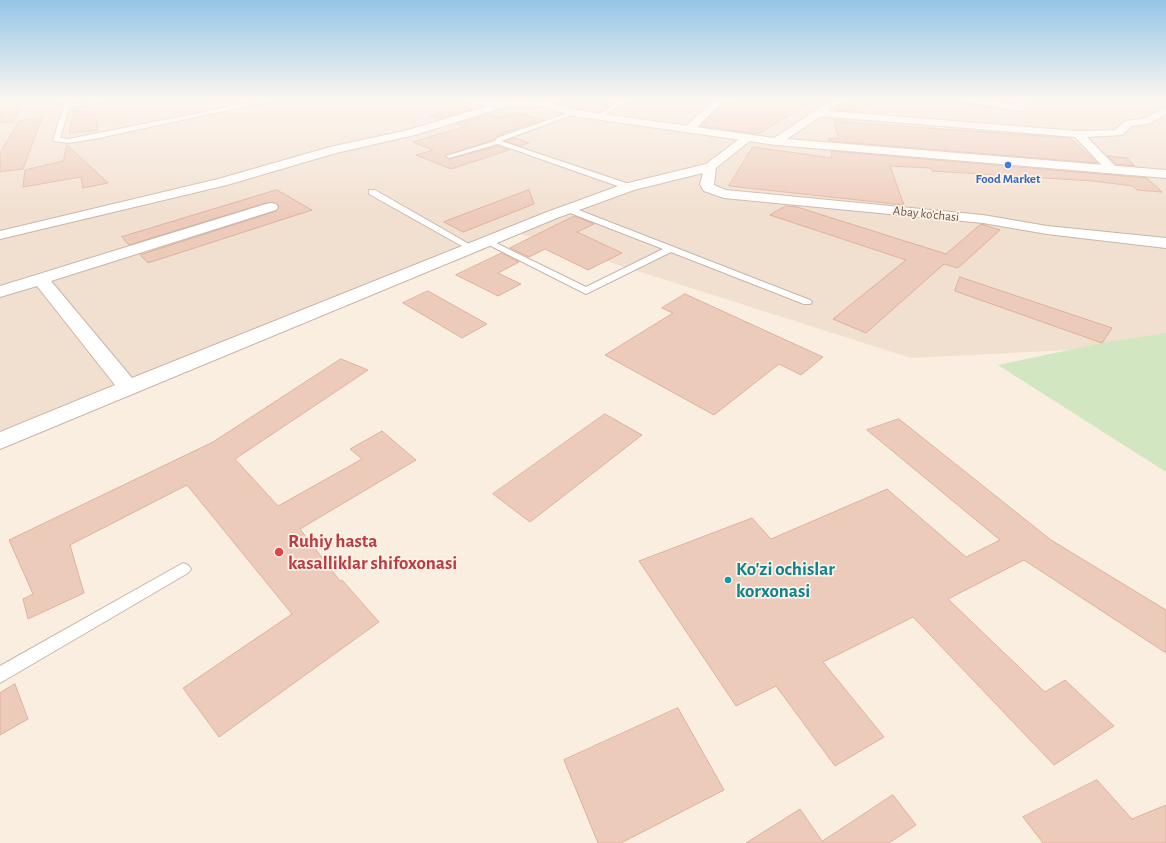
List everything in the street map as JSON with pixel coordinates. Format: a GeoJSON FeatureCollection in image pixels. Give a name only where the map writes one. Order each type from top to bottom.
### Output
{"type":"FeatureCollection","features":[{"type":"Feature","properties":{"kind":"street"},"geometry":{"type":"LineString","coordinates":[[0,235],[222,182],[334,150],[387,138]]}},
{"type":"Feature","properties":{"kind":"street"},"geometry":{"type":"LineString","coordinates":[[0,442],[128,387],[568,209],[629,187],[710,167],[747,138]]}},
{"type":"Feature","properties":{"kind":"street"},"geometry":{"type":"LineString","coordinates":[[749,138],[776,142],[1111,168],[1166,174]]}},
{"type":"Feature","properties":{"kind":"street"},"geometry":{"type":"LineString","coordinates":[[776,142],[781,138]]}},
{"type":"Feature","properties":{"kind":"street"},"geometry":{"type":"LineString","coordinates":[[1082,138],[1111,168]]}},
{"type":"Feature","properties":{"kind":"street","name":"Abay ko'chasi"},"geometry":{"type":"LineString","coordinates":[[710,167],[707,184],[709,188],[724,194],[983,219],[1047,230],[1166,243]]}},
{"type":"Feature","properties":{"kind":"street"},"geometry":{"type":"LineString","coordinates":[[0,292],[271,207]]}},
{"type":"Feature","properties":{"kind":"street"},"geometry":{"type":"LineString","coordinates":[[40,279],[128,387]]}},
{"type":"Feature","properties":{"kind":"lane"},"geometry":{"type":"LineString","coordinates":[[57,138],[56,140],[68,141],[85,138]]}},
{"type":"Feature","properties":{"kind":"lane"},"geometry":{"type":"LineString","coordinates":[[498,142],[501,138]]}},
{"type":"Feature","properties":{"kind":"lane"},"geometry":{"type":"LineString","coordinates":[[449,156],[498,142],[629,187]]}},
{"type":"Feature","properties":{"kind":"lane"},"geometry":{"type":"LineString","coordinates":[[372,192],[479,245],[586,291],[670,249]]}},
{"type":"Feature","properties":{"kind":"lane"},"geometry":{"type":"LineString","coordinates":[[568,209],[807,302]]}},
{"type":"Feature","properties":{"kind":"lane"},"geometry":{"type":"LineString","coordinates":[[0,675],[183,569]]}},
{"type":"Feature","properties":{"kind":"shaded area"},"geometry":{"type":"Polygon","coordinates":[[[0,138],[1166,138],[1166,345],[911,358],[518,233],[0,444],[0,138]]]}},
{"type":"Feature","properties":{"kind":"green space"},"geometry":{"type":"Polygon","coordinates":[[[1166,333],[1166,472],[998,365],[1102,343],[1166,333]]]}},
{"type":"Feature","properties":{"kind":"building"},"geometry":{"type":"Polygon","coordinates":[[[9,138],[34,138],[23,169],[0,172],[0,153],[9,138]]]}},
{"type":"Feature","properties":{"kind":"building"},"geometry":{"type":"Polygon","coordinates":[[[425,138],[495,138],[445,156],[449,159],[498,146],[509,150],[451,169],[416,155],[433,150],[413,142],[425,138]]]}},
{"type":"Feature","properties":{"kind":"building"},"geometry":{"type":"Polygon","coordinates":[[[516,138],[529,143],[520,146],[506,141],[516,138]]]}},
{"type":"Feature","properties":{"kind":"building"},"geometry":{"type":"Polygon","coordinates":[[[829,138],[1070,138],[1097,163],[829,141],[829,138]]]}},
{"type":"Feature","properties":{"kind":"building"},"geometry":{"type":"Polygon","coordinates":[[[67,145],[108,183],[83,188],[81,177],[23,187],[25,170],[63,161],[67,145]]]}},
{"type":"Feature","properties":{"kind":"building"},"geometry":{"type":"Polygon","coordinates":[[[753,147],[832,158],[831,151],[1147,178],[1162,192],[1137,190],[1133,186],[1093,181],[932,171],[931,168],[890,166],[904,205],[729,186],[753,147]]]}},
{"type":"Feature","properties":{"kind":"building"},"geometry":{"type":"Polygon","coordinates":[[[1108,156],[1127,158],[1135,166],[1116,164],[1108,156]]]}},
{"type":"Feature","properties":{"kind":"building"},"geometry":{"type":"Polygon","coordinates":[[[277,190],[312,210],[148,263],[140,255],[276,211],[279,206],[276,203],[266,203],[129,245],[122,237],[277,190]]]}},
{"type":"Feature","properties":{"kind":"building"},"geometry":{"type":"Polygon","coordinates":[[[529,190],[534,204],[463,232],[444,222],[529,190]]]}},
{"type":"Feature","properties":{"kind":"building"},"geometry":{"type":"Polygon","coordinates":[[[786,206],[797,207],[946,254],[981,224],[1000,230],[958,268],[944,264],[866,333],[833,319],[906,260],[770,215],[786,206]]]}},
{"type":"Feature","properties":{"kind":"building"},"geometry":{"type":"Polygon","coordinates":[[[575,216],[594,224],[577,232],[622,253],[588,270],[545,249],[529,257],[510,248],[575,216]]]}},
{"type":"Feature","properties":{"kind":"building"},"geometry":{"type":"Polygon","coordinates":[[[502,253],[519,262],[498,273],[521,284],[498,296],[456,275],[502,253]]]}},
{"type":"Feature","properties":{"kind":"building"},"geometry":{"type":"Polygon","coordinates":[[[960,277],[1112,328],[1102,343],[955,291],[960,277]]]}},
{"type":"Feature","properties":{"kind":"building"},"geometry":{"type":"Polygon","coordinates":[[[428,291],[487,324],[462,338],[403,303],[428,291]]]}},
{"type":"Feature","properties":{"kind":"building"},"geometry":{"type":"Polygon","coordinates":[[[685,294],[823,357],[801,375],[779,364],[714,415],[605,355],[673,313],[662,308],[685,294]]]}},
{"type":"Feature","properties":{"kind":"building","name":"Ruhiy hasta kasalliklar shifoxonasi"},"geometry":{"type":"Polygon","coordinates":[[[341,359],[368,370],[235,459],[278,506],[362,459],[350,449],[382,431],[416,460],[300,529],[340,581],[342,580],[379,622],[219,737],[183,688],[292,614],[187,485],[70,545],[84,593],[28,619],[23,599],[33,594],[9,540],[213,442],[341,359]]]}},
{"type":"Feature","properties":{"kind":"building"},"geometry":{"type":"Polygon","coordinates":[[[605,414],[642,435],[530,522],[493,494],[605,414]]]}},
{"type":"Feature","properties":{"kind":"building","name":"Ko'zi ochislar korxonasi"},"geometry":{"type":"Polygon","coordinates":[[[899,419],[1051,540],[1166,610],[1166,653],[1024,560],[948,599],[1045,692],[1065,680],[1114,726],[1054,765],[913,617],[823,662],[884,737],[835,766],[776,686],[736,706],[639,561],[752,518],[771,539],[887,489],[966,557],[1000,540],[867,430],[899,419]]]}},
{"type":"Feature","properties":{"kind":"building"},"geometry":{"type":"Polygon","coordinates":[[[15,684],[28,719],[0,735],[0,693],[15,684]]]}},
{"type":"Feature","properties":{"kind":"building"},"geometry":{"type":"Polygon","coordinates":[[[678,708],[724,790],[621,843],[598,843],[564,760],[678,708]]]}},
{"type":"Feature","properties":{"kind":"building"},"geometry":{"type":"Polygon","coordinates":[[[1097,780],[1132,819],[1166,805],[1166,843],[1043,843],[1023,817],[1097,780]]]}},
{"type":"Feature","properties":{"kind":"building"},"geometry":{"type":"Polygon","coordinates":[[[893,795],[916,825],[889,843],[746,843],[800,809],[822,841],[893,795]]]}},
{"type":"Feature","properties":{"kind":"place","name":"Food Market"},"geometry":{"type":"Point","coordinates":[1008,165]}},
{"type":"Feature","properties":{"kind":"place","name":"Ruhiy hasta kasalliklar shifoxonasi"},"geometry":{"type":"Point","coordinates":[279,552]}},
{"type":"Feature","properties":{"kind":"place","name":"Ko'zi ochislar korxonasi"},"geometry":{"type":"Point","coordinates":[728,580]}}]}
